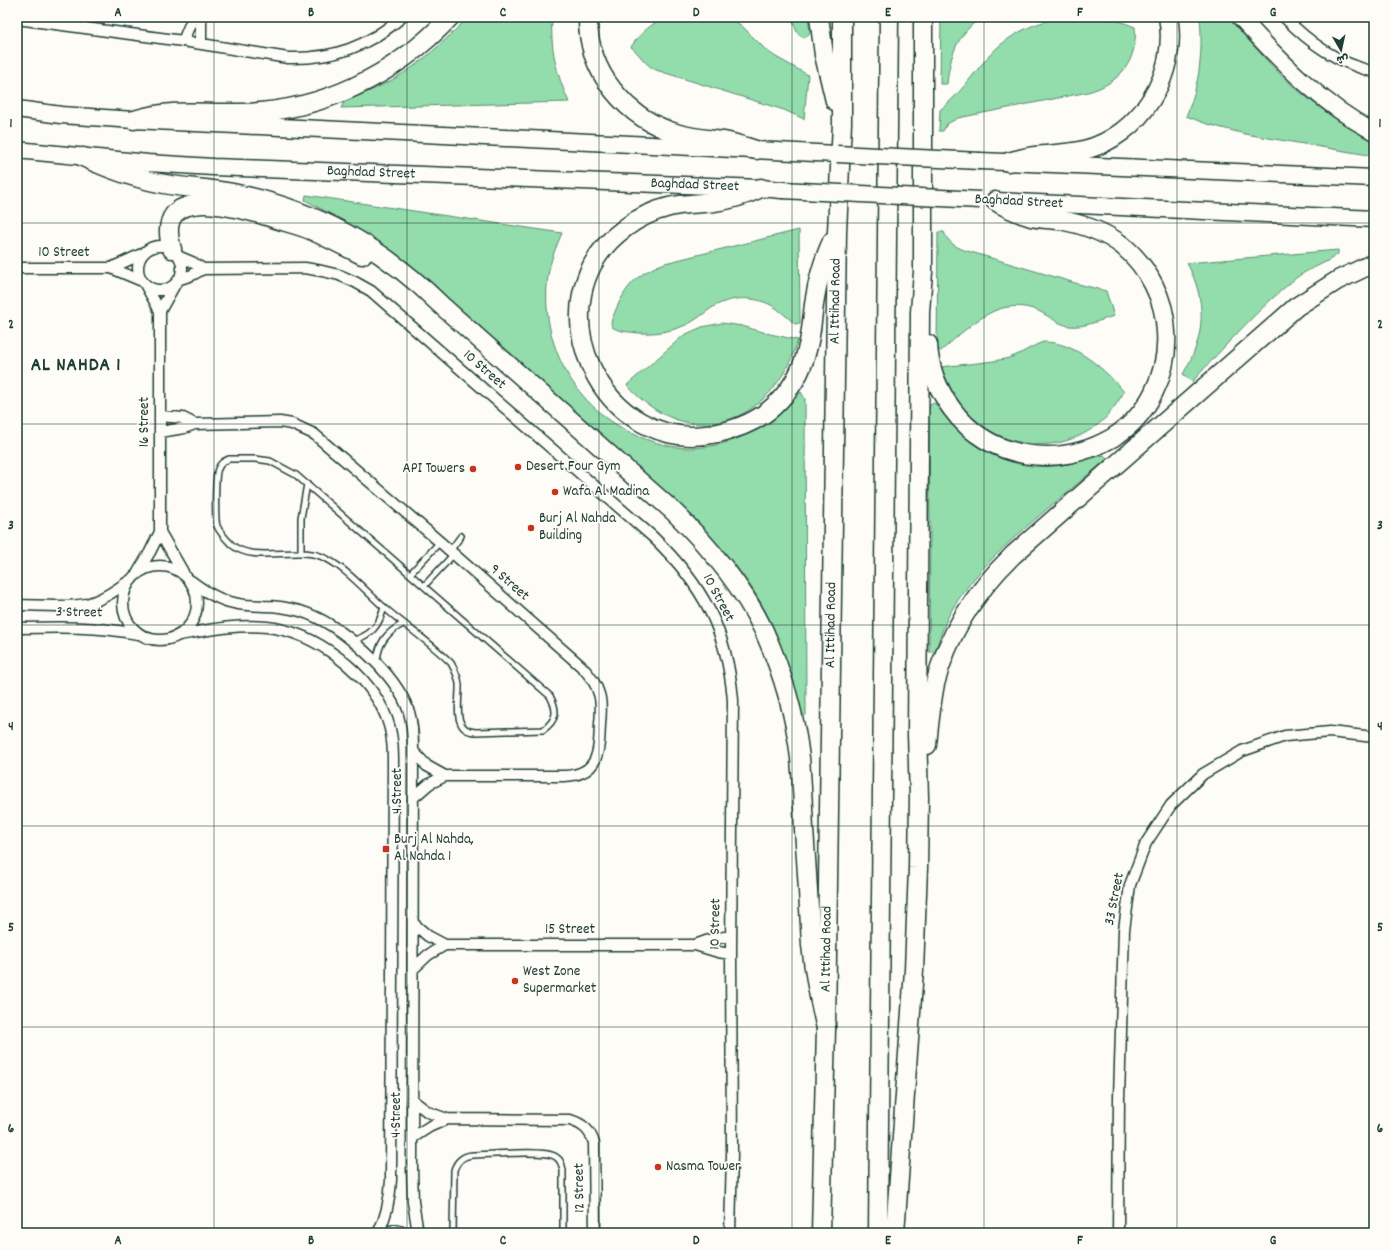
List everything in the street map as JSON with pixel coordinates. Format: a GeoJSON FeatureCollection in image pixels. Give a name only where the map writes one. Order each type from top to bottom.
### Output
{"type":"FeatureCollection","features":[{"type":"Feature","properties":{"kind":"highway"},"geometry":{"type":"LineString","coordinates":[[134,120],[149,116],[181,112],[263,112],[307,104],[332,96],[358,86],[382,73],[425,42],[450,17]]}},
{"type":"Feature","properties":{"kind":"highway"},"geometry":{"type":"LineString","coordinates":[[588,17],[590,42],[594,58],[601,73],[609,87],[620,100],[633,111],[657,125],[678,134],[726,142],[756,150]]}},
{"type":"Feature","properties":{"kind":"highway"},"geometry":{"type":"LineString","coordinates":[[819,17],[824,55],[842,123]]}},
{"type":"Feature","properties":{"kind":"highway","name":"Al Ittihad Road"},"geometry":{"type":"LineString","coordinates":[[820,1233],[826,1028],[837,232],[842,123],[842,17]]}},
{"type":"Feature","properties":{"kind":"highway"},"geometry":{"type":"LineString","coordinates":[[878,1233],[890,17]]}},
{"type":"Feature","properties":{"kind":"highway"},"geometry":{"type":"LineString","coordinates":[[895,1233],[914,970],[918,868],[919,797],[917,734],[919,388],[920,312],[923,272],[923,17]]}},
{"type":"Feature","properties":{"kind":"highway"},"geometry":{"type":"LineString","coordinates":[[922,85],[928,59],[932,17]]}},
{"type":"Feature","properties":{"kind":"highway"},"geometry":{"type":"LineString","coordinates":[[1008,162],[1035,156],[1062,154],[1085,150],[1107,141],[1126,128],[1146,107],[1160,82],[1168,54],[1170,40],[1168,17]]}},
{"type":"Feature","properties":{"kind":"highway"},"geometry":{"type":"LineString","coordinates":[[83,157],[135,177],[170,185],[254,197],[283,206],[320,220],[385,256],[405,271],[441,305],[655,495],[694,532],[714,554],[749,603],[763,630],[783,680],[796,732],[800,758],[813,966],[819,1001],[826,1028]]}},
{"type":"Feature","properties":{"kind":"highway"},"geometry":{"type":"LineString","coordinates":[[760,188],[750,193],[726,200],[668,207],[637,219],[616,236],[601,253],[592,267],[580,306],[581,337],[586,355],[592,372],[602,387],[613,401],[637,420],[664,432],[694,437],[728,431],[759,417],[773,407],[785,394],[802,366],[807,350],[818,282],[837,232]]}},
{"type":"Feature","properties":{"kind":"highway"},"geometry":{"type":"LineString","coordinates":[[923,272],[926,288],[928,347],[933,372],[937,383],[956,416],[975,434],[1010,452],[1041,456],[1060,455],[1078,452],[1112,438],[1135,419],[1153,395],[1159,381],[1166,352],[1167,339],[1164,312],[1160,298],[1148,274],[1125,247],[1098,230],[1074,223],[1031,217],[987,201]]}},
{"type":"Feature","properties":{"kind":"highway"},"geometry":{"type":"LineString","coordinates":[[176,253],[168,236],[169,223],[176,212],[188,205],[200,203],[229,206],[254,212],[312,231],[367,258],[441,305]]}},
{"type":"Feature","properties":{"kind":"highway"},"geometry":{"type":"LineString","coordinates":[[919,797],[932,703],[940,667],[957,627],[986,584],[1013,555],[1292,311],[1338,280],[1374,263]]}},
{"type":"Feature","properties":{"kind":"main road"},"geometry":{"type":"LineString","coordinates":[[1240,17],[1279,60],[1314,92],[1352,119],[1374,132]]}},
{"type":"Feature","properties":{"kind":"main road"},"geometry":{"type":"LineString","coordinates":[[17,109],[61,115],[134,120],[782,152],[1374,178]]}},
{"type":"Feature","properties":{"kind":"main road","name":"Baghdad Street"},"geometry":{"type":"LineString","coordinates":[[17,150],[83,157],[213,167],[760,188],[987,201],[1374,219]]}},
{"type":"Feature","properties":{"kind":"street"},"geometry":{"type":"LineString","coordinates":[[183,41],[193,17]]}},
{"type":"Feature","properties":{"kind":"street"},"geometry":{"type":"LineString","coordinates":[[201,17],[201,44]]}},
{"type":"Feature","properties":{"kind":"street"},"geometry":{"type":"LineString","coordinates":[[17,19],[64,21],[288,58],[304,58],[326,56],[348,51],[370,41],[391,27],[402,17]]}},
{"type":"Feature","properties":{"kind":"street"},"geometry":{"type":"LineString","coordinates":[[1284,17],[1299,32],[1318,47],[1338,59],[1374,72]]}},
{"type":"Feature","properties":{"kind":"street"},"geometry":{"type":"LineString","coordinates":[[160,246],[176,253],[203,269],[165,290],[155,290],[144,283],[111,268],[154,247],[160,246]]}},
{"type":"Feature","properties":{"kind":"street"},"geometry":{"type":"LineString","coordinates":[[144,253],[140,258],[138,270],[160,311],[177,282],[183,268],[176,253]]}},
{"type":"Feature","properties":{"kind":"street","name":"10 Street"},"geometry":{"type":"LineString","coordinates":[[17,268],[111,268]]}},
{"type":"Feature","properties":{"kind":"street","name":"10 Street"},"geometry":{"type":"LineString","coordinates":[[203,269],[305,268],[339,275],[371,291],[653,537],[680,564],[698,589],[710,610],[724,645],[733,700],[730,954],[732,1154],[730,1233]]}},
{"type":"Feature","properties":{"kind":"street","name":"16 Street"},"geometry":{"type":"LineString","coordinates":[[160,311],[160,532]]}},
{"type":"Feature","properties":{"kind":"street"},"geometry":{"type":"LineString","coordinates":[[160,416],[183,418],[195,424]]}},
{"type":"Feature","properties":{"kind":"street","name":"9 Street"},"geometry":{"type":"LineString","coordinates":[[195,424],[280,422],[304,428],[314,434],[440,542],[453,549],[589,674],[599,694],[601,705],[599,750],[595,760],[589,768],[572,776],[445,776]]}},
{"type":"Feature","properties":{"kind":"street"},"geometry":{"type":"LineString","coordinates":[[160,432],[184,428],[195,424]]}},
{"type":"Feature","properties":{"kind":"street"},"geometry":{"type":"LineString","coordinates":[[160,532],[196,590],[198,600],[194,621],[188,629],[170,639],[159,641],[149,639],[132,628],[126,619],[123,609],[123,598],[126,588],[150,552],[160,532]]}},
{"type":"Feature","properties":{"kind":"street"},"geometry":{"type":"LineString","coordinates":[[135,576],[147,568],[166,566],[176,569],[188,577]]}},
{"type":"Feature","properties":{"kind":"street","name":"3 Street"},"geometry":{"type":"LineString","coordinates":[[17,605],[74,606],[85,604],[100,599],[113,592],[135,576]]}},
{"type":"Feature","properties":{"kind":"street","name":"4 Street"},"geometry":{"type":"LineString","coordinates":[[188,577],[204,591],[234,604],[275,606],[301,612],[318,618],[352,641],[377,663],[401,693],[409,713],[412,729],[414,797],[412,1100],[413,1202],[418,1233]]}},
{"type":"Feature","properties":{"kind":"street","name":"4 Street"},"geometry":{"type":"LineString","coordinates":[[179,635],[250,627],[266,627],[298,634],[326,648],[351,669],[369,687],[377,698],[388,720],[391,733],[393,758],[391,1180],[389,1203],[378,1233]]}},
{"type":"Feature","properties":{"kind":"street","name":"3 Street"},"geometry":{"type":"LineString","coordinates":[[17,628],[98,628],[140,634]]}},
{"type":"Feature","properties":{"kind":"street","name":"33 Street"},"geometry":{"type":"LineString","coordinates":[[1118,1233],[1119,1098],[1124,930],[1130,885],[1146,843],[1171,805],[1203,774],[1242,751],[1285,736],[1330,732],[1374,737]]}},
{"type":"Feature","properties":{"kind":"street"},"geometry":{"type":"LineString","coordinates":[[413,751],[427,766],[445,776]]}},
{"type":"Feature","properties":{"kind":"street"},"geometry":{"type":"LineString","coordinates":[[414,797],[429,784],[445,776]]}},
{"type":"Feature","properties":{"kind":"street"},"geometry":{"type":"LineString","coordinates":[[414,924],[428,936],[445,945]]}},
{"type":"Feature","properties":{"kind":"street"},"geometry":{"type":"LineString","coordinates":[[695,945],[712,939],[731,936]]}},
{"type":"Feature","properties":{"kind":"street"},"geometry":{"type":"LineString","coordinates":[[413,969],[428,955],[445,945]]}},
{"type":"Feature","properties":{"kind":"street","name":"15 Street"},"geometry":{"type":"LineString","coordinates":[[445,945],[695,945]]}},
{"type":"Feature","properties":{"kind":"street"},"geometry":{"type":"LineString","coordinates":[[695,945],[730,954]]}},
{"type":"Feature","properties":{"kind":"street"},"geometry":{"type":"LineString","coordinates":[[412,1100],[428,1112],[447,1119]]}},
{"type":"Feature","properties":{"kind":"street"},"geometry":{"type":"LineString","coordinates":[[412,1138],[429,1127],[447,1119]]}},
{"type":"Feature","properties":{"kind":"street","name":"12 Street"},"geometry":{"type":"LineString","coordinates":[[447,1119],[570,1120],[579,1122],[586,1128],[594,1143],[595,1233]]}},
{"type":"Feature","properties":{"kind":"street"},"geometry":{"type":"LineString","coordinates":[[382,1233],[394,1230],[409,1233]]}},
{"type":"Feature","properties":{"kind":"lane"},"geometry":{"type":"LineString","coordinates":[[229,459],[270,461],[284,467],[307,484],[550,696],[555,705],[555,714],[552,723],[543,730],[470,732],[464,729],[460,724],[459,718],[459,683],[454,669],[446,658],[403,624],[374,597],[331,561],[322,556],[301,552],[246,552],[234,546],[223,537],[216,524],[216,475],[217,470],[223,461],[229,459]]}},
{"type":"Feature","properties":{"kind":"lane"},"geometry":{"type":"LineString","coordinates":[[301,552],[301,518],[307,484]]}},
{"type":"Feature","properties":{"kind":"lane"},"geometry":{"type":"LineString","coordinates":[[424,586],[463,537]]}},
{"type":"Feature","properties":{"kind":"lane"},"geometry":{"type":"LineString","coordinates":[[410,574],[440,542]]}},
{"type":"Feature","properties":{"kind":"lane"},"geometry":{"type":"LineString","coordinates":[[352,641],[368,634],[375,628],[381,618],[384,607]]}},
{"type":"Feature","properties":{"kind":"lane"},"geometry":{"type":"LineString","coordinates":[[377,663],[377,654],[384,638],[393,629],[403,624]]}},
{"type":"Feature","properties":{"kind":"lane"},"geometry":{"type":"LineString","coordinates":[[453,1233],[454,1170],[460,1159],[472,1155],[525,1153],[548,1154],[556,1157],[561,1163],[563,1170],[563,1233]]}},
{"type":"Feature","properties":{"kind":"green space"},"geometry":{"type":"Polygon","coordinates":[[[468,17],[552,17],[553,50],[557,71],[569,102],[341,108],[344,102],[386,83],[413,67],[468,17]]]}},
{"type":"Feature","properties":{"kind":"green space"},"geometry":{"type":"Polygon","coordinates":[[[666,17],[726,17],[741,25],[767,51],[808,75],[804,119],[784,110],[652,68],[631,47],[646,29],[666,17]]]}},
{"type":"Feature","properties":{"kind":"green space"},"geometry":{"type":"Polygon","coordinates":[[[791,17],[808,17],[810,33],[808,36],[804,38],[799,35],[791,17]]]}},
{"type":"Feature","properties":{"kind":"green space"},"geometry":{"type":"Polygon","coordinates":[[[941,17],[982,17],[966,31],[956,46],[950,64],[947,84],[940,84],[941,17]]]}},
{"type":"Feature","properties":{"kind":"green space"},"geometry":{"type":"Polygon","coordinates":[[[1068,17],[1094,17],[1109,19],[1135,27],[1135,39],[1130,60],[1125,69],[1118,76],[1109,83],[1088,92],[958,118],[947,124],[943,131],[939,131],[940,110],[959,92],[987,58],[1004,42],[1034,25],[1045,21],[1068,17]]]}},
{"type":"Feature","properties":{"kind":"green space"},"geometry":{"type":"Polygon","coordinates":[[[1200,17],[1228,17],[1273,67],[1291,84],[1337,119],[1374,142],[1374,156],[1245,134],[1207,124],[1186,116],[1195,92],[1201,55],[1200,17]]]}},
{"type":"Feature","properties":{"kind":"green space"},"geometry":{"type":"Polygon","coordinates":[[[306,195],[562,233],[555,249],[548,276],[547,301],[549,326],[556,349],[566,371],[579,391],[596,409],[616,424],[644,439],[664,445],[691,448],[707,447],[738,439],[752,432],[778,415],[801,392],[805,399],[806,715],[802,715],[790,672],[780,644],[761,603],[737,568],[700,526],[375,241],[345,222],[305,200],[306,195]]]}},
{"type":"Feature","properties":{"kind":"green space"},"geometry":{"type":"Polygon","coordinates":[[[799,230],[800,323],[795,324],[778,309],[771,305],[756,300],[740,299],[724,302],[710,309],[690,323],[665,331],[639,333],[622,331],[612,327],[612,319],[626,291],[637,278],[654,268],[665,263],[799,230]]]}},
{"type":"Feature","properties":{"kind":"green space"},"geometry":{"type":"Polygon","coordinates":[[[938,232],[944,232],[952,243],[964,250],[1106,291],[1114,316],[1086,325],[1069,326],[1059,323],[1038,311],[1026,307],[1007,307],[994,311],[980,319],[941,351],[937,350],[938,232]]]}},
{"type":"Feature","properties":{"kind":"green space"},"geometry":{"type":"Polygon","coordinates":[[[1338,250],[1338,254],[1328,261],[1306,271],[1282,290],[1242,328],[1192,382],[1183,374],[1191,360],[1196,346],[1200,332],[1201,318],[1201,305],[1198,291],[1194,277],[1187,263],[1338,250]]]}},
{"type":"Feature","properties":{"kind":"green space"},"geometry":{"type":"Polygon","coordinates":[[[722,323],[742,326],[798,340],[786,369],[769,393],[749,410],[726,421],[701,424],[676,419],[651,407],[627,385],[684,335],[702,327],[722,323]]]}},
{"type":"Feature","properties":{"kind":"green space"},"geometry":{"type":"Polygon","coordinates":[[[1043,342],[1066,346],[1088,358],[1117,383],[1124,392],[1104,420],[1084,434],[1066,441],[1048,444],[1030,444],[1012,440],[995,433],[979,423],[965,410],[957,400],[941,367],[1001,360],[1009,358],[1043,342]]]}},
{"type":"Feature","properties":{"kind":"green space"},"geometry":{"type":"Polygon","coordinates":[[[934,403],[960,432],[973,443],[1004,459],[1020,464],[1056,466],[1104,455],[1107,459],[1046,510],[980,571],[958,600],[949,615],[935,652],[929,652],[929,409],[930,405],[934,403]]]}},
{"type":"Feature","properties":{"kind":"place","name":"Desert Four Gym"},"geometry":{"type":"Point","coordinates":[518,467]}},
{"type":"Feature","properties":{"kind":"place","name":"API Towers"},"geometry":{"type":"Point","coordinates":[473,469]}},
{"type":"Feature","properties":{"kind":"place","name":"Wafa Al Madina"},"geometry":{"type":"Point","coordinates":[555,492]}},
{"type":"Feature","properties":{"kind":"place","name":"Burj Al Nahda Building"},"geometry":{"type":"Point","coordinates":[531,528]}},
{"type":"Feature","properties":{"kind":"place","name":"Burj Al Nahda, Al Nahda 1"},"geometry":{"type":"Point","coordinates":[386,849]}},
{"type":"Feature","properties":{"kind":"place","name":"West Zone Supermarket"},"geometry":{"type":"Point","coordinates":[515,981]}},
{"type":"Feature","properties":{"kind":"place","name":"Nasma Tower"},"geometry":{"type":"Point","coordinates":[658,1167]}},
{"type":"Feature","properties":{"kind":"district","name":"AL NAHDA 1"},"geometry":{"type":"Point","coordinates":[76,366]}}]}
